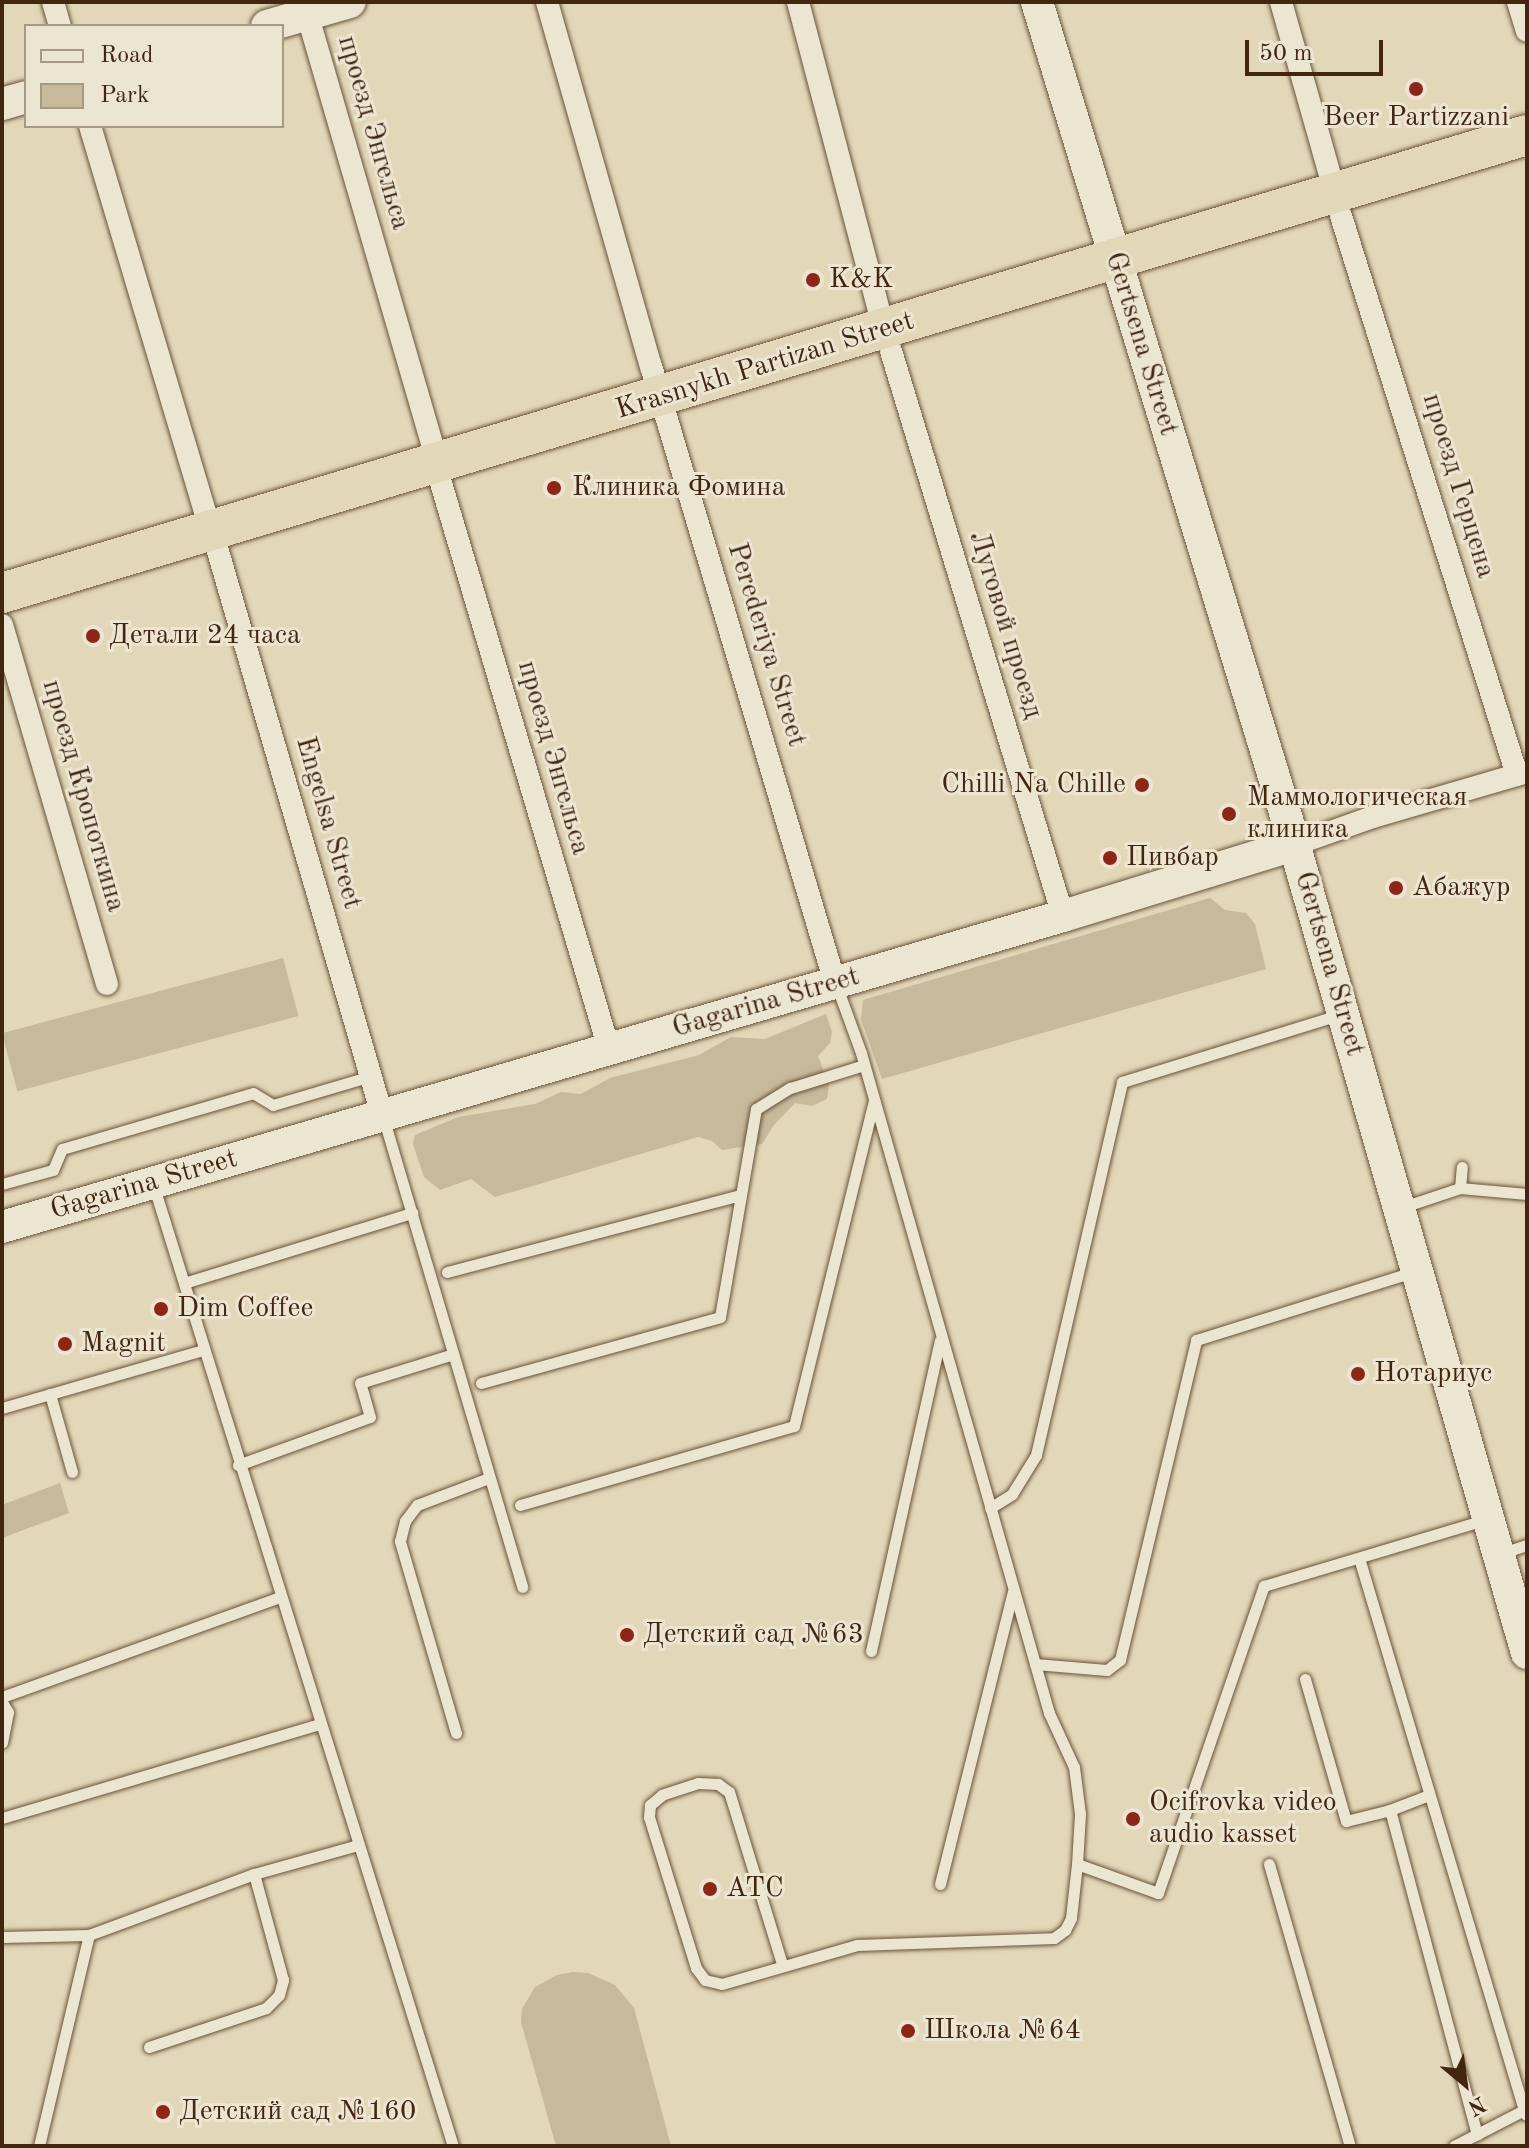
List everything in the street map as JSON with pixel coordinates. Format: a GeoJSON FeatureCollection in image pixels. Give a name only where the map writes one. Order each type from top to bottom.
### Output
{"type":"FeatureCollection","features":[{"type":"Feature","properties":{"kind":"highway","name":"Krasnykh Partizan Street"},"geometry":{"type":"LineString","coordinates":[[2,611],[214,540],[1338,204],[1527,135]]}},
{"type":"Feature","properties":{"kind":"highway","name":"Krasnykh Partizan Street"},"geometry":{"type":"LineString","coordinates":[[1338,204],[1527,159]]}},
{"type":"Feature","properties":{"kind":"highway","name":"Krasnykh Partizan Street"},"geometry":{"type":"LineString","coordinates":[[2,593],[214,540]]}},
{"type":"Feature","properties":{"kind":"street"},"geometry":{"type":"LineString","coordinates":[[53,2],[59,24]]}},
{"type":"Feature","properties":{"kind":"street"},"geometry":{"type":"LineString","coordinates":[[271,24],[306,8],[350,2]]}},
{"type":"Feature","properties":{"kind":"street","name":"Perederiya Street"},"geometry":{"type":"LineString","coordinates":[[547,2],[835,983]]}},
{"type":"Feature","properties":{"kind":"street","name":"Луговой проезд"},"geometry":{"type":"LineString","coordinates":[[798,2],[887,340],[1063,916]]}},
{"type":"Feature","properties":{"kind":"street","name":"Gertsena Street"},"geometry":{"type":"LineString","coordinates":[[1037,2],[1294,845],[1487,1519],[1512,1550],[1527,1653]]}},
{"type":"Feature","properties":{"kind":"street","name":"проезд Герцена"},"geometry":{"type":"LineString","coordinates":[[1281,2],[1338,204],[1522,774]]}},
{"type":"Feature","properties":{"kind":"street"},"geometry":{"type":"LineString","coordinates":[[1518,2],[1527,31]]}},
{"type":"Feature","properties":{"kind":"street","name":"проезд Энгельса"},"geometry":{"type":"LineString","coordinates":[[306,8],[609,1049]]}},
{"type":"Feature","properties":{"kind":"street"},"geometry":{"type":"LineString","coordinates":[[2,104],[24,98]]}},
{"type":"Feature","properties":{"kind":"street","name":"Engelsa Street"},"geometry":{"type":"LineString","coordinates":[[91,128],[382,1115]]}},
{"type":"Feature","properties":{"kind":"street","name":"проезд Кропоткина"},"geometry":{"type":"LineString","coordinates":[[2,625],[107,984]]}},
{"type":"Feature","properties":{"kind":"street","name":"Gagarina Street"},"geometry":{"type":"LineString","coordinates":[[2,1227],[1063,916],[1522,774]]}},
{"type":"Feature","properties":{"kind":"lane"},"geometry":{"type":"LineString","coordinates":[[782,1964],[729,1792],[718,1784],[698,1783],[662,1795],[650,1805],[649,1817],[696,1968],[705,1980],[722,1984],[782,1964],[857,1945],[1054,1938],[1065,1930],[1071,1918],[1080,1814],[1074,1767],[1049,1713],[864,1065],[835,983]]}},
{"type":"Feature","properties":{"kind":"lane"},"geometry":{"type":"LineString","coordinates":[[990,1508],[1012,1494],[1036,1455],[1122,1082],[1344,1014]]}},
{"type":"Feature","properties":{"kind":"lane"},"geometry":{"type":"LineString","coordinates":[[481,1383],[720,1317],[756,1109],[790,1088],[864,1065]]}},
{"type":"Feature","properties":{"kind":"lane"},"geometry":{"type":"LineString","coordinates":[[2,1184],[53,1170],[62,1149],[76,1144],[253,1093],[273,1105],[371,1076]]}},
{"type":"Feature","properties":{"kind":"lane"},"geometry":{"type":"LineString","coordinates":[[520,1505],[794,1426],[874,1100]]}},
{"type":"Feature","properties":{"kind":"lane"},"geometry":{"type":"LineString","coordinates":[[382,1115],[522,1587]]}},
{"type":"Feature","properties":{"kind":"lane"},"geometry":{"type":"LineString","coordinates":[[1460,1188],[1462,1167]]}},
{"type":"Feature","properties":{"kind":"lane"},"geometry":{"type":"LineString","coordinates":[[153,1183],[238,1465],[453,2146]]}},
{"type":"Feature","properties":{"kind":"lane"},"geometry":{"type":"LineString","coordinates":[[1398,1208],[1460,1188],[1527,1194]]}},
{"type":"Feature","properties":{"kind":"lane"},"geometry":{"type":"LineString","coordinates":[[447,1272],[740,1195]]}},
{"type":"Feature","properties":{"kind":"lane"},"geometry":{"type":"LineString","coordinates":[[184,1283],[412,1213]]}},
{"type":"Feature","properties":{"kind":"lane"},"geometry":{"type":"LineString","coordinates":[[1035,1664],[1107,1670],[1120,1660],[1196,1340],[1416,1271]]}},
{"type":"Feature","properties":{"kind":"lane"},"geometry":{"type":"LineString","coordinates":[[871,1651],[941,1336]]}},
{"type":"Feature","properties":{"kind":"lane"},"geometry":{"type":"LineString","coordinates":[[2,1408],[203,1350]]}},
{"type":"Feature","properties":{"kind":"lane"},"geometry":{"type":"LineString","coordinates":[[238,1465],[370,1417],[360,1383],[453,1354]]}},
{"type":"Feature","properties":{"kind":"lane"},"geometry":{"type":"LineString","coordinates":[[50,1394],[72,1472]]}},
{"type":"Feature","properties":{"kind":"lane"},"geometry":{"type":"LineString","coordinates":[[456,1733],[400,1541],[405,1521],[417,1505],[489,1478]]}},
{"type":"Feature","properties":{"kind":"lane"},"geometry":{"type":"LineString","coordinates":[[1077,1864],[1158,1893],[1264,1586],[1487,1519]]}},
{"type":"Feature","properties":{"kind":"lane"},"geometry":{"type":"LineString","coordinates":[[1359,1558],[1526,2114],[1454,2146]]}},
{"type":"Feature","properties":{"kind":"lane"},"geometry":{"type":"LineString","coordinates":[[940,1884],[1013,1591]]}},
{"type":"Feature","properties":{"kind":"lane"},"geometry":{"type":"LineString","coordinates":[[2,1742],[8,1712],[2,1700],[280,1597]]}},
{"type":"Feature","properties":{"kind":"lane"},"geometry":{"type":"LineString","coordinates":[[1305,1679],[1346,1821],[1390,1810],[1429,1795]]}},
{"type":"Feature","properties":{"kind":"lane"},"geometry":{"type":"LineString","coordinates":[[2,1818],[320,1724]]}},
{"type":"Feature","properties":{"kind":"lane"},"geometry":{"type":"LineString","coordinates":[[1390,1810],[1477,2135]]}},
{"type":"Feature","properties":{"kind":"lane"},"geometry":{"type":"LineString","coordinates":[[2,1937],[89,1935],[254,1874],[358,1845]]}},
{"type":"Feature","properties":{"kind":"lane"},"geometry":{"type":"LineString","coordinates":[[1269,1864],[1350,2146]]}},
{"type":"Feature","properties":{"kind":"lane"},"geometry":{"type":"LineString","coordinates":[[149,2047],[266,2008],[279,1995],[283,1980],[254,1874]]}},
{"type":"Feature","properties":{"kind":"lane"},"geometry":{"type":"LineString","coordinates":[[39,2146],[89,1935]]}},
{"type":"Feature","properties":{"kind":"green space"},"geometry":{"type":"Polygon","coordinates":[[[1210,898],[1225,910],[1246,913],[1255,924],[1266,969],[882,1079],[861,1019],[863,1000],[1210,898]]]}},
{"type":"Feature","properties":{"kind":"green space"},"geometry":{"type":"Polygon","coordinates":[[[283,958],[299,1016],[17,1091],[2,1033],[283,958]]]}},
{"type":"Feature","properties":{"kind":"green space"},"geometry":{"type":"Polygon","coordinates":[[[826,1014],[832,1032],[830,1043],[818,1056],[829,1085],[827,1099],[812,1106],[795,1103],[774,1125],[762,1144],[722,1150],[712,1141],[698,1137],[495,1197],[471,1179],[440,1190],[424,1177],[413,1144],[415,1135],[458,1117],[535,1104],[561,1092],[581,1094],[610,1078],[699,1055],[731,1037],[765,1039],[826,1014]]]}},
{"type":"Feature","properties":{"kind":"green space"},"geometry":{"type":"Polygon","coordinates":[[[60,1483],[69,1513],[2,1538],[2,1505],[60,1483]]]}},
{"type":"Feature","properties":{"kind":"green space"},"geometry":{"type":"Polygon","coordinates":[[[588,1973],[615,1985],[634,2008],[671,2146],[556,2146],[521,2022],[522,2009],[535,1987],[557,1975],[588,1973]]]}},
{"type":"Feature","properties":{"kind":"place","name":"Beer Partizzani"},"geometry":{"type":"Point","coordinates":[1416,89]}},
{"type":"Feature","properties":{"kind":"place","name":"K&K"},"geometry":{"type":"Point","coordinates":[813,280]}},
{"type":"Feature","properties":{"kind":"place","name":"Клиника Фомина"},"geometry":{"type":"Point","coordinates":[554,488]}},
{"type":"Feature","properties":{"kind":"place","name":"Детали 24 часа"},"geometry":{"type":"Point","coordinates":[93,636]}},
{"type":"Feature","properties":{"kind":"place","name":"Chilli Na Chille"},"geometry":{"type":"Point","coordinates":[1142,785]}},
{"type":"Feature","properties":{"kind":"place","name":"Маммологическая клиника"},"geometry":{"type":"Point","coordinates":[1229,814]}},
{"type":"Feature","properties":{"kind":"place","name":"Пивбар"},"geometry":{"type":"Point","coordinates":[1110,858]}},
{"type":"Feature","properties":{"kind":"place","name":"Абажур"},"geometry":{"type":"Point","coordinates":[1396,888]}},
{"type":"Feature","properties":{"kind":"place","name":"Dim Coffee"},"geometry":{"type":"Point","coordinates":[161,1309]}},
{"type":"Feature","properties":{"kind":"place","name":"Magnit"},"geometry":{"type":"Point","coordinates":[65,1344]}},
{"type":"Feature","properties":{"kind":"place","name":"Нотариус"},"geometry":{"type":"Point","coordinates":[1358,1374]}},
{"type":"Feature","properties":{"kind":"place","name":"Детский сад №63"},"geometry":{"type":"Point","coordinates":[627,1635]}},
{"type":"Feature","properties":{"kind":"place","name":"Ocifrovka video audio kasset"},"geometry":{"type":"Point","coordinates":[1133,1819]}},
{"type":"Feature","properties":{"kind":"place","name":"АТС"},"geometry":{"type":"Point","coordinates":[710,1889]}},
{"type":"Feature","properties":{"kind":"place","name":"Школа №64"},"geometry":{"type":"Point","coordinates":[908,2031]}},
{"type":"Feature","properties":{"kind":"place","name":"Детский сад №160"},"geometry":{"type":"Point","coordinates":[163,2112]}}]}
